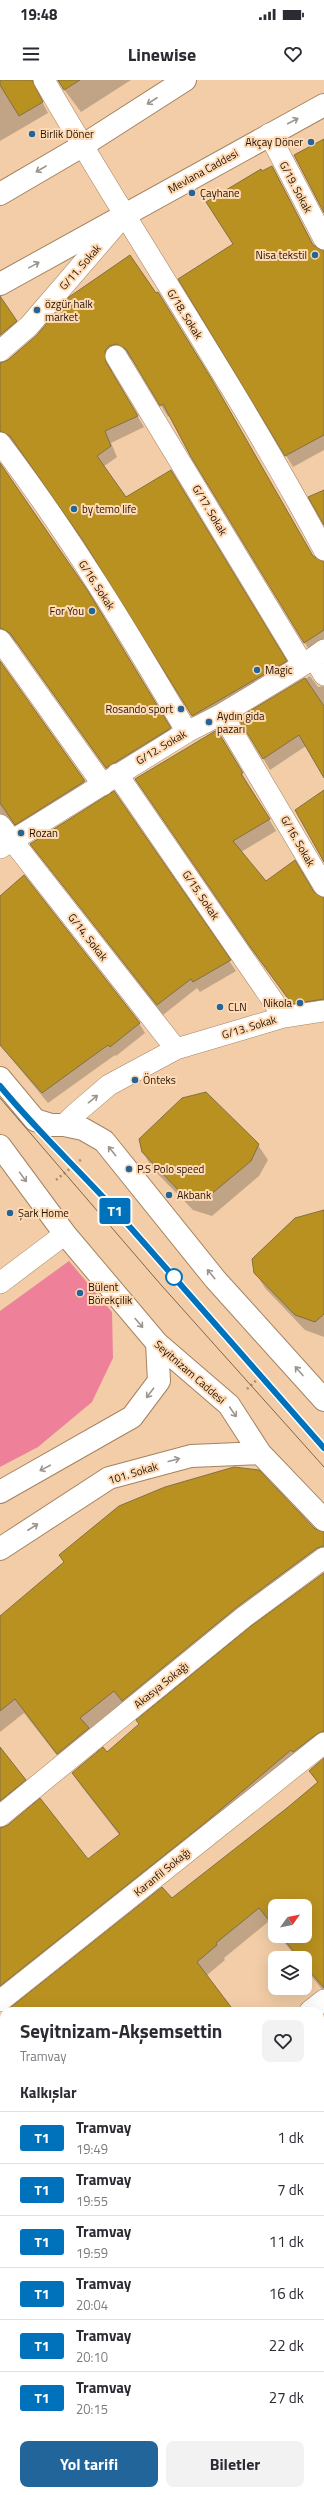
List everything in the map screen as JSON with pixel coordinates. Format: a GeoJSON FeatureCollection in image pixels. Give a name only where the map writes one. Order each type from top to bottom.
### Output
{"type":"FeatureCollection","features":[{"type":"Feature","properties":{"kind":"street","name":"G/18. Sokak"},"geometry":{"type":"LineString","coordinates":[[44,80],[82,146],[283,474],[324,550]]}},
{"type":"Feature","properties":{"kind":"street"},"geometry":{"type":"LineString","coordinates":[[0,194],[82,146],[185,80]]}},
{"type":"Feature","properties":{"kind":"street","name":"Mevlana Caddesi"},"geometry":{"type":"LineString","coordinates":[[0,284],[269,134],[324,105]]}},
{"type":"Feature","properties":{"kind":"street","name":"G/19. Sokak"},"geometry":{"type":"LineString","coordinates":[[269,134],[324,239]]}},
{"type":"Feature","properties":{"kind":"street","name":"G/11. Sokak"},"geometry":{"type":"LineString","coordinates":[[0,351],[29,326],[124,215]]}},
{"type":"Feature","properties":{"kind":"street","name":"G/17. Sokak"},"geometry":{"type":"LineString","coordinates":[[116,356],[316,662]]}},
{"type":"Feature","properties":{"kind":"street","name":"G/16. Sokak"},"geometry":{"type":"LineString","coordinates":[[0,443],[45,504],[142,654],[187,732]]}},
{"type":"Feature","properties":{"kind":"street","name":"G/15. Sokak"},"geometry":{"type":"LineString","coordinates":[[0,640],[110,779],[284,1017]]}},
{"type":"Feature","properties":{"kind":"street","name":"G/12. Sokak"},"geometry":{"type":"LineString","coordinates":[[4,838],[110,779],[187,732],[316,662]]}},
{"type":"Feature","properties":{"kind":"street","name":"G/16. Sokak"},"geometry":{"type":"LineString","coordinates":[[222,714],[324,886]]}},
{"type":"Feature","properties":{"kind":"street","name":"G/14. Sokak"},"geometry":{"type":"LineString","coordinates":[[4,838],[176,1049]]}},
{"type":"Feature","properties":{"kind":"street","name":"G/13. Sokak"},"geometry":{"type":"LineString","coordinates":[[64,1125],[109,1085],[176,1049],[284,1017],[324,1011]]}},
{"type":"Feature","properties":{"kind":"street"},"geometry":{"type":"LineString","coordinates":[[0,1078],[35,1120],[51,1126],[64,1125],[83,1130],[104,1141],[215,1279],[324,1400]]}},
{"type":"Feature","properties":{"kind":"street","name":"Seyitnizam Caddesi"},"geometry":{"type":"LineString","coordinates":[[0,1146],[65,1234],[157,1344],[228,1405],[260,1453],[324,1520]]}},
{"type":"Feature","properties":{"kind":"street"},"geometry":{"type":"LineString","coordinates":[[0,1283],[65,1234]]}},
{"type":"Feature","properties":{"kind":"street"},"geometry":{"type":"LineString","coordinates":[[0,1492],[132,1418],[159,1381],[157,1344]]}},
{"type":"Feature","properties":{"kind":"street","name":"101. Sokak"},"geometry":{"type":"LineString","coordinates":[[0,1549],[108,1478],[192,1456],[260,1453]]}},
{"type":"Feature","properties":{"kind":"street","name":"Akasya Sokağı"},"geometry":{"type":"LineString","coordinates":[[0,1816],[244,1617],[324,1558]]}},
{"type":"Feature","properties":{"kind":"street","name":"Karanfil Sokağı"},"geometry":{"type":"LineString","coordinates":[[0,2001],[324,1743]]}},
{"type":"Feature","properties":{"kind":"street"},"geometry":{"type":"LineString","coordinates":[[315,2007],[324,2000]]}},
{"type":"Feature","properties":{"kind":"path"},"geometry":{"type":"LineString","coordinates":[[37,1197],[104,1141]]}},
{"type":"Feature","properties":{"kind":"path"},"geometry":{"type":"LineString","coordinates":[[255,1381],[268,1369]]}},
{"type":"Feature","properties":{"kind":"shaded area"},"geometry":{"type":"Polygon","coordinates":[[[69,1261],[112,1312],[113,1358],[92,1402],[38,1447],[0,1467],[0,1311],[69,1261]]]}},
{"type":"Feature","properties":{"kind":"building"},"geometry":{"type":"Polygon","coordinates":[[[0,80],[32,80],[43,102],[19,116],[0,85],[0,80]]]}},
{"type":"Feature","properties":{"kind":"building"},"geometry":{"type":"Polygon","coordinates":[[[58,80],[80,80],[64,90],[58,80]]]}},
{"type":"Feature","properties":{"kind":"building"},"geometry":{"type":"Polygon","coordinates":[[[324,139],[324,213],[294,155],[324,139]]]}},
{"type":"Feature","properties":{"kind":"building"},"geometry":{"type":"Polygon","coordinates":[[[272,166],[313,245],[324,251],[324,435],[285,456],[178,279],[233,244],[206,202],[261,169],[262,171],[272,166]]]}},
{"type":"Feature","properties":{"kind":"building"},"geometry":{"type":"Polygon","coordinates":[[[130,255],[156,293],[158,292],[211,378],[313,556],[324,562],[324,630],[304,643],[191,457],[163,404],[160,406],[126,349],[116,344],[109,346],[105,351],[106,362],[138,416],[105,431],[111,446],[97,456],[126,497],[171,470],[287,661],[192,716],[84,542],[10,436],[0,431],[0,363],[8,360],[37,335],[69,297],[130,255]]]}},
{"type":"Feature","properties":{"kind":"building"},"geometry":{"type":"Polygon","coordinates":[[[0,296],[17,321],[0,335],[0,296]]]}},
{"type":"Feature","properties":{"kind":"building"},"geometry":{"type":"Polygon","coordinates":[[[0,463],[88,591],[171,728],[106,768],[10,633],[0,628],[0,463]]]}},
{"type":"Feature","properties":{"kind":"building"},"geometry":{"type":"Polygon","coordinates":[[[324,490],[324,525],[308,497],[324,490]]]}},
{"type":"Feature","properties":{"kind":"building"},"geometry":{"type":"Polygon","coordinates":[[[0,661],[85,781],[15,825],[0,803],[0,661]]]}},
{"type":"Feature","properties":{"kind":"building"},"geometry":{"type":"Polygon","coordinates":[[[305,678],[324,706],[324,778],[299,735],[263,759],[238,718],[305,678]]]}},
{"type":"Feature","properties":{"kind":"building"},"geometry":{"type":"Polygon","coordinates":[[[217,730],[243,773],[241,774],[270,819],[233,841],[266,881],[295,860],[314,892],[324,898],[324,999],[292,1004],[251,948],[135,779],[217,730]]]}},
{"type":"Feature","properties":{"kind":"building"},"geometry":{"type":"Polygon","coordinates":[[[324,790],[324,862],[295,810],[324,790]]]}},
{"type":"Feature","properties":{"kind":"building"},"geometry":{"type":"Polygon","coordinates":[[[114,791],[231,960],[193,982],[191,979],[157,1005],[30,844],[114,791]]]}},
{"type":"Feature","properties":{"kind":"building"},"geometry":{"type":"Polygon","coordinates":[[[24,875],[140,1023],[110,1047],[108,1045],[42,1093],[0,1045],[0,896],[24,875]]]}},
{"type":"Feature","properties":{"kind":"building"},"geometry":{"type":"Polygon","coordinates":[[[206,1092],[259,1144],[251,1161],[203,1201],[183,1195],[142,1152],[139,1139],[182,1098],[206,1092]]]}},
{"type":"Feature","properties":{"kind":"building"},"geometry":{"type":"Polygon","coordinates":[[[324,1210],[324,1314],[315,1322],[295,1315],[254,1273],[252,1259],[295,1218],[324,1210]]]}},
{"type":"Feature","properties":{"kind":"building"},"geometry":{"type":"Polygon","coordinates":[[[234,1467],[259,1470],[315,1529],[324,1532],[324,1546],[317,1548],[237,1607],[122,1701],[114,1691],[80,1718],[89,1728],[57,1754],[15,1699],[0,1711],[0,1616],[64,1562],[59,1555],[119,1506],[165,1487],[234,1467]]]}},
{"type":"Feature","properties":{"kind":"building"},"geometry":{"type":"Polygon","coordinates":[[[324,1573],[324,1731],[317,1734],[293,1752],[291,1750],[206,1822],[0,1986],[0,1828],[8,1825],[40,1798],[88,1859],[120,1834],[72,1773],[103,1747],[107,1752],[139,1724],[136,1720],[251,1626],[324,1573]]]}},
{"type":"Feature","properties":{"kind":"building"},"geometry":{"type":"Polygon","coordinates":[[[0,1747],[26,1780],[0,1801],[0,1747]]]}},
{"type":"Feature","properties":{"kind":"building"},"geometry":{"type":"Polygon","coordinates":[[[324,1758],[324,1988],[312,1974],[312,1951],[293,1951],[287,1943],[312,1943],[312,1899],[268,1899],[268,1919],[259,1908],[216,1943],[217,1945],[197,1962],[231,2007],[11,2007],[162,1887],[172,1898],[318,1782],[309,1771],[324,1758]]]}},
{"type":"Feature","properties":{"kind":"tram line"},"geometry":{"type":"LineString","coordinates":[[0,1086],[38,1129],[105,1199],[324,1448]]}},
{"type":"Feature","properties":{"kind":"tram line","name":"T1"},"geometry":{"type":"LineString","coordinates":[[0,1086],[30,1123],[74,1165],[324,1448]]}},
{"type":"Feature","properties":{"kind":"tram line"},"geometry":{"type":"LineString","coordinates":[[0,1098],[162,1286],[324,1467]]}},
{"type":"Feature","properties":{"kind":"place","name":"Birlik Döner"},"geometry":{"type":"Point","coordinates":[32,134]}},
{"type":"Feature","properties":{"kind":"place","name":"Akçay Döner"},"geometry":{"type":"Point","coordinates":[311,142]}},
{"type":"Feature","properties":{"kind":"place","name":"Çayhane"},"geometry":{"type":"Point","coordinates":[192,193]}},
{"type":"Feature","properties":{"kind":"place","name":"Nisa tekstil"},"geometry":{"type":"Point","coordinates":[315,255]}},
{"type":"Feature","properties":{"kind":"place","name":"özgür halk market"},"geometry":{"type":"Point","coordinates":[37,310]}},
{"type":"Feature","properties":{"kind":"place","name":"by temo life"},"geometry":{"type":"Point","coordinates":[74,509]}},
{"type":"Feature","properties":{"kind":"place","name":"For You"},"geometry":{"type":"Point","coordinates":[92,611]}},
{"type":"Feature","properties":{"kind":"place","name":"Magic"},"geometry":{"type":"Point","coordinates":[257,670]}},
{"type":"Feature","properties":{"kind":"place","name":"Rosando sport"},"geometry":{"type":"Point","coordinates":[181,709]}},
{"type":"Feature","properties":{"kind":"place","name":"Aydın gida pazarı"},"geometry":{"type":"Point","coordinates":[209,722]}},
{"type":"Feature","properties":{"kind":"place","name":"Rozan"},"geometry":{"type":"Point","coordinates":[21,833]}},
{"type":"Feature","properties":{"kind":"place","name":"Nikola"},"geometry":{"type":"Point","coordinates":[300,1003]}},
{"type":"Feature","properties":{"kind":"place","name":"CLN"},"geometry":{"type":"Point","coordinates":[220,1007]}},
{"type":"Feature","properties":{"kind":"place","name":"Önteks"},"geometry":{"type":"Point","coordinates":[135,1080]}},
{"type":"Feature","properties":{"kind":"place","name":"P.S Polo speed"},"geometry":{"type":"Point","coordinates":[129,1169]}},
{"type":"Feature","properties":{"kind":"place","name":"Akbank"},"geometry":{"type":"Point","coordinates":[169,1195]}},
{"type":"Feature","properties":{"kind":"place","name":"Şark Home"},"geometry":{"type":"Point","coordinates":[10,1213]}},
{"type":"Feature","properties":{"kind":"place","name":"Bülent Börekçilik"},"geometry":{"type":"Point","coordinates":[80,1293]}}]}
